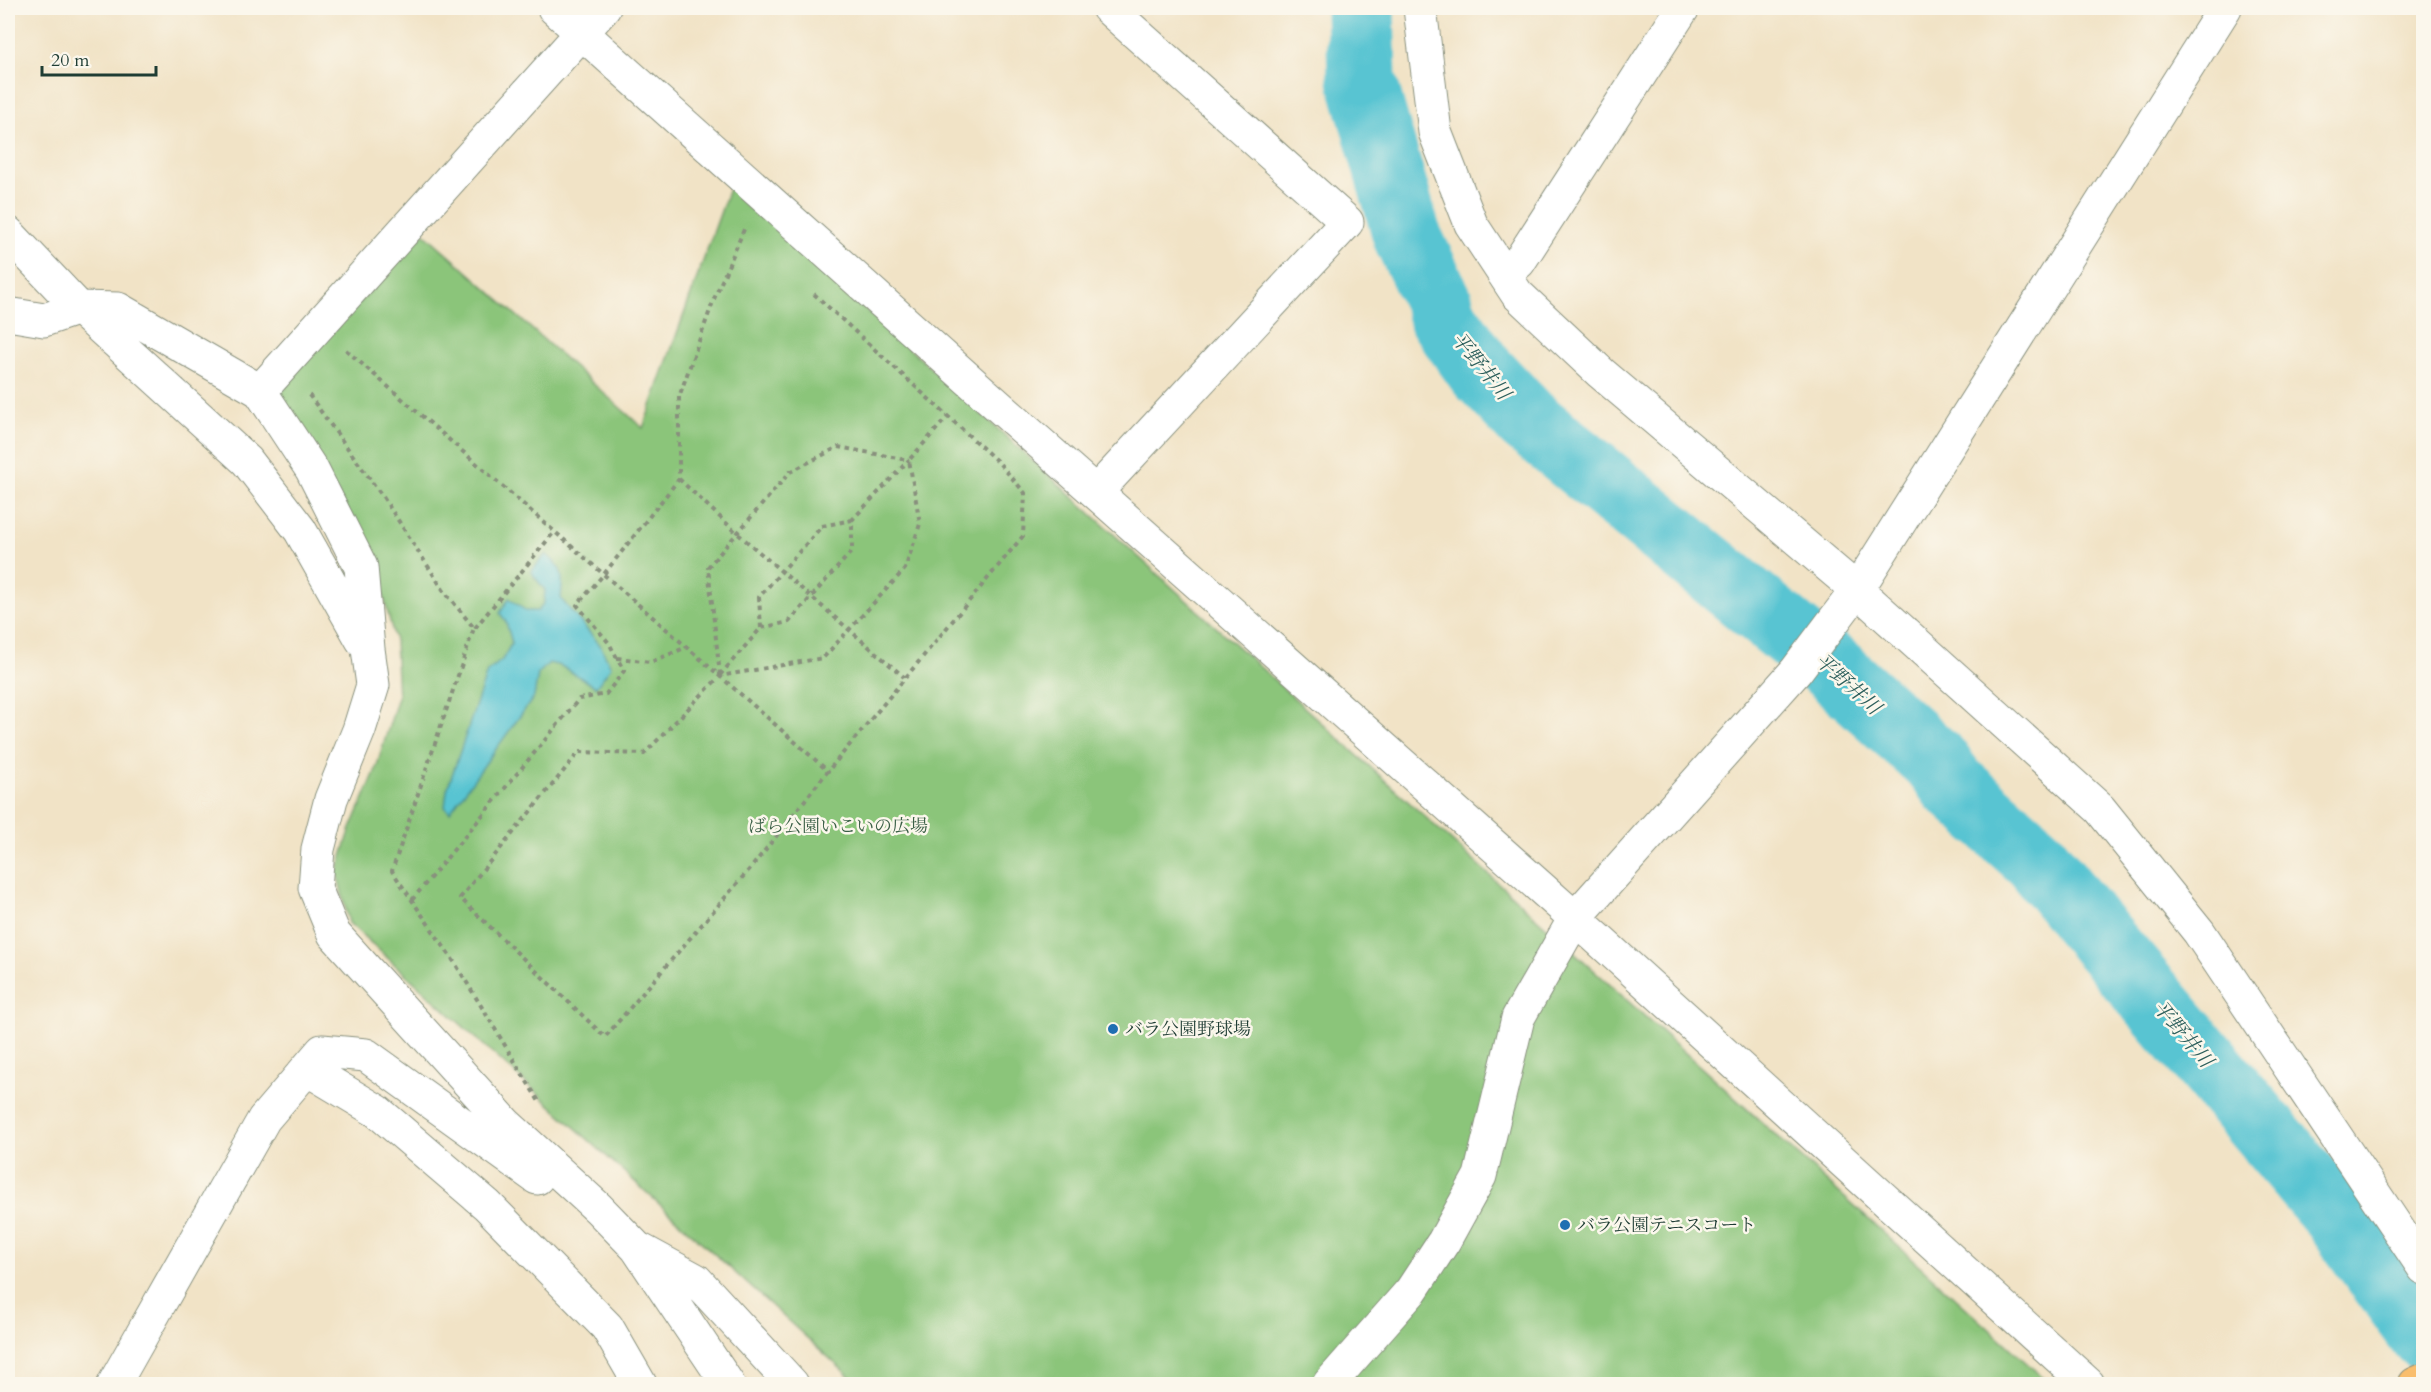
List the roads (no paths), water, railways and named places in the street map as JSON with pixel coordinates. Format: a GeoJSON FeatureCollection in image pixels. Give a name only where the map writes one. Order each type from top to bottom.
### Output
{"type":"FeatureCollection","features":[{"type":"Feature","properties":{"kind":"highway"},"geometry":{"type":"LineString","coordinates":[[2415,1384],[2424,1380]]}},
{"type":"Feature","properties":{"kind":"street"},"geometry":{"type":"LineString","coordinates":[[554,8],[1575,918],[2088,1384]]}},
{"type":"Feature","properties":{"kind":"street"},"geometry":{"type":"LineString","coordinates":[[260,391],[604,8]]}},
{"type":"Feature","properties":{"kind":"street"},"geometry":{"type":"LineString","coordinates":[[1096,492],[1347,222],[1108,8]]}},
{"type":"Feature","properties":{"kind":"street"},"geometry":{"type":"LineString","coordinates":[[1420,8],[1435,132],[1472,224],[1517,294],[1601,373],[1851,598],[2100,809],[2199,932],[2424,1268]]}},
{"type":"Feature","properties":{"kind":"street"},"geometry":{"type":"LineString","coordinates":[[1504,273],[1519,262],[1683,8]]}},
{"type":"Feature","properties":{"kind":"street"},"geometry":{"type":"LineString","coordinates":[[1329,1384],[1412,1291],[1444,1241],[1480,1176],[1518,1018],[1575,918],[1796,671],[1851,598],[2225,8]]}},
{"type":"Feature","properties":{"kind":"street"},"geometry":{"type":"LineString","coordinates":[[8,234],[79,308],[247,461],[300,530],[368,649]]}},
{"type":"Feature","properties":{"kind":"street"},"geometry":{"type":"LineString","coordinates":[[8,314],[44,320],[79,308],[118,309],[260,391],[312,470],[361,567],[373,685],[359,730],[331,799],[318,849],[315,888],[334,934],[506,1124],[598,1208],[637,1248],[729,1384]]}},
{"type":"Feature","properties":{"kind":"street"},"geometry":{"type":"LineString","coordinates":[[114,1384],[264,1119],[322,1051],[366,1055],[538,1179],[598,1208]]}},
{"type":"Feature","properties":{"kind":"street"},"geometry":{"type":"LineString","coordinates":[[307,1069],[377,1111],[488,1205],[607,1327],[640,1384]]}},
{"type":"Feature","properties":{"kind":"street"},"geometry":{"type":"LineString","coordinates":[[637,1248],[696,1280],[792,1384]]}},
{"type":"Feature","properties":{"kind":"water"},"geometry":{"type":"Polygon","coordinates":[[[546,554],[560,569],[561,599],[600,645],[611,667],[596,687],[561,666],[549,663],[538,674],[534,697],[450,812],[445,807],[447,790],[487,672],[502,660],[512,643],[506,622],[500,613],[509,598],[526,611],[538,611],[544,603],[545,590],[531,572],[546,554]]]}},
{"type":"Feature","properties":{"kind":"waterway","name":"平野井川"},"geometry":{"type":"LineString","coordinates":[[1360,8],[1362,79],[1407,236],[1438,301],[1443,318],[1480,370],[1527,420],[1832,668],[1935,761],[1953,785],[2036,859],[2084,919],[2337,1216],[2424,1336]]}},
{"type":"Feature","properties":{"kind":"place","name":"バラ公園野球場"},"geometry":{"type":"Point","coordinates":[1113,1029]}},
{"type":"Feature","properties":{"kind":"place","name":"バラ公園テニスコート"},"geometry":{"type":"Point","coordinates":[1565,1225]}},
{"type":"Feature","properties":{"kind":"park label","name":"ばら公園いこいの広場"},"geometry":{"type":"Point","coordinates":[838,826]}}]}
